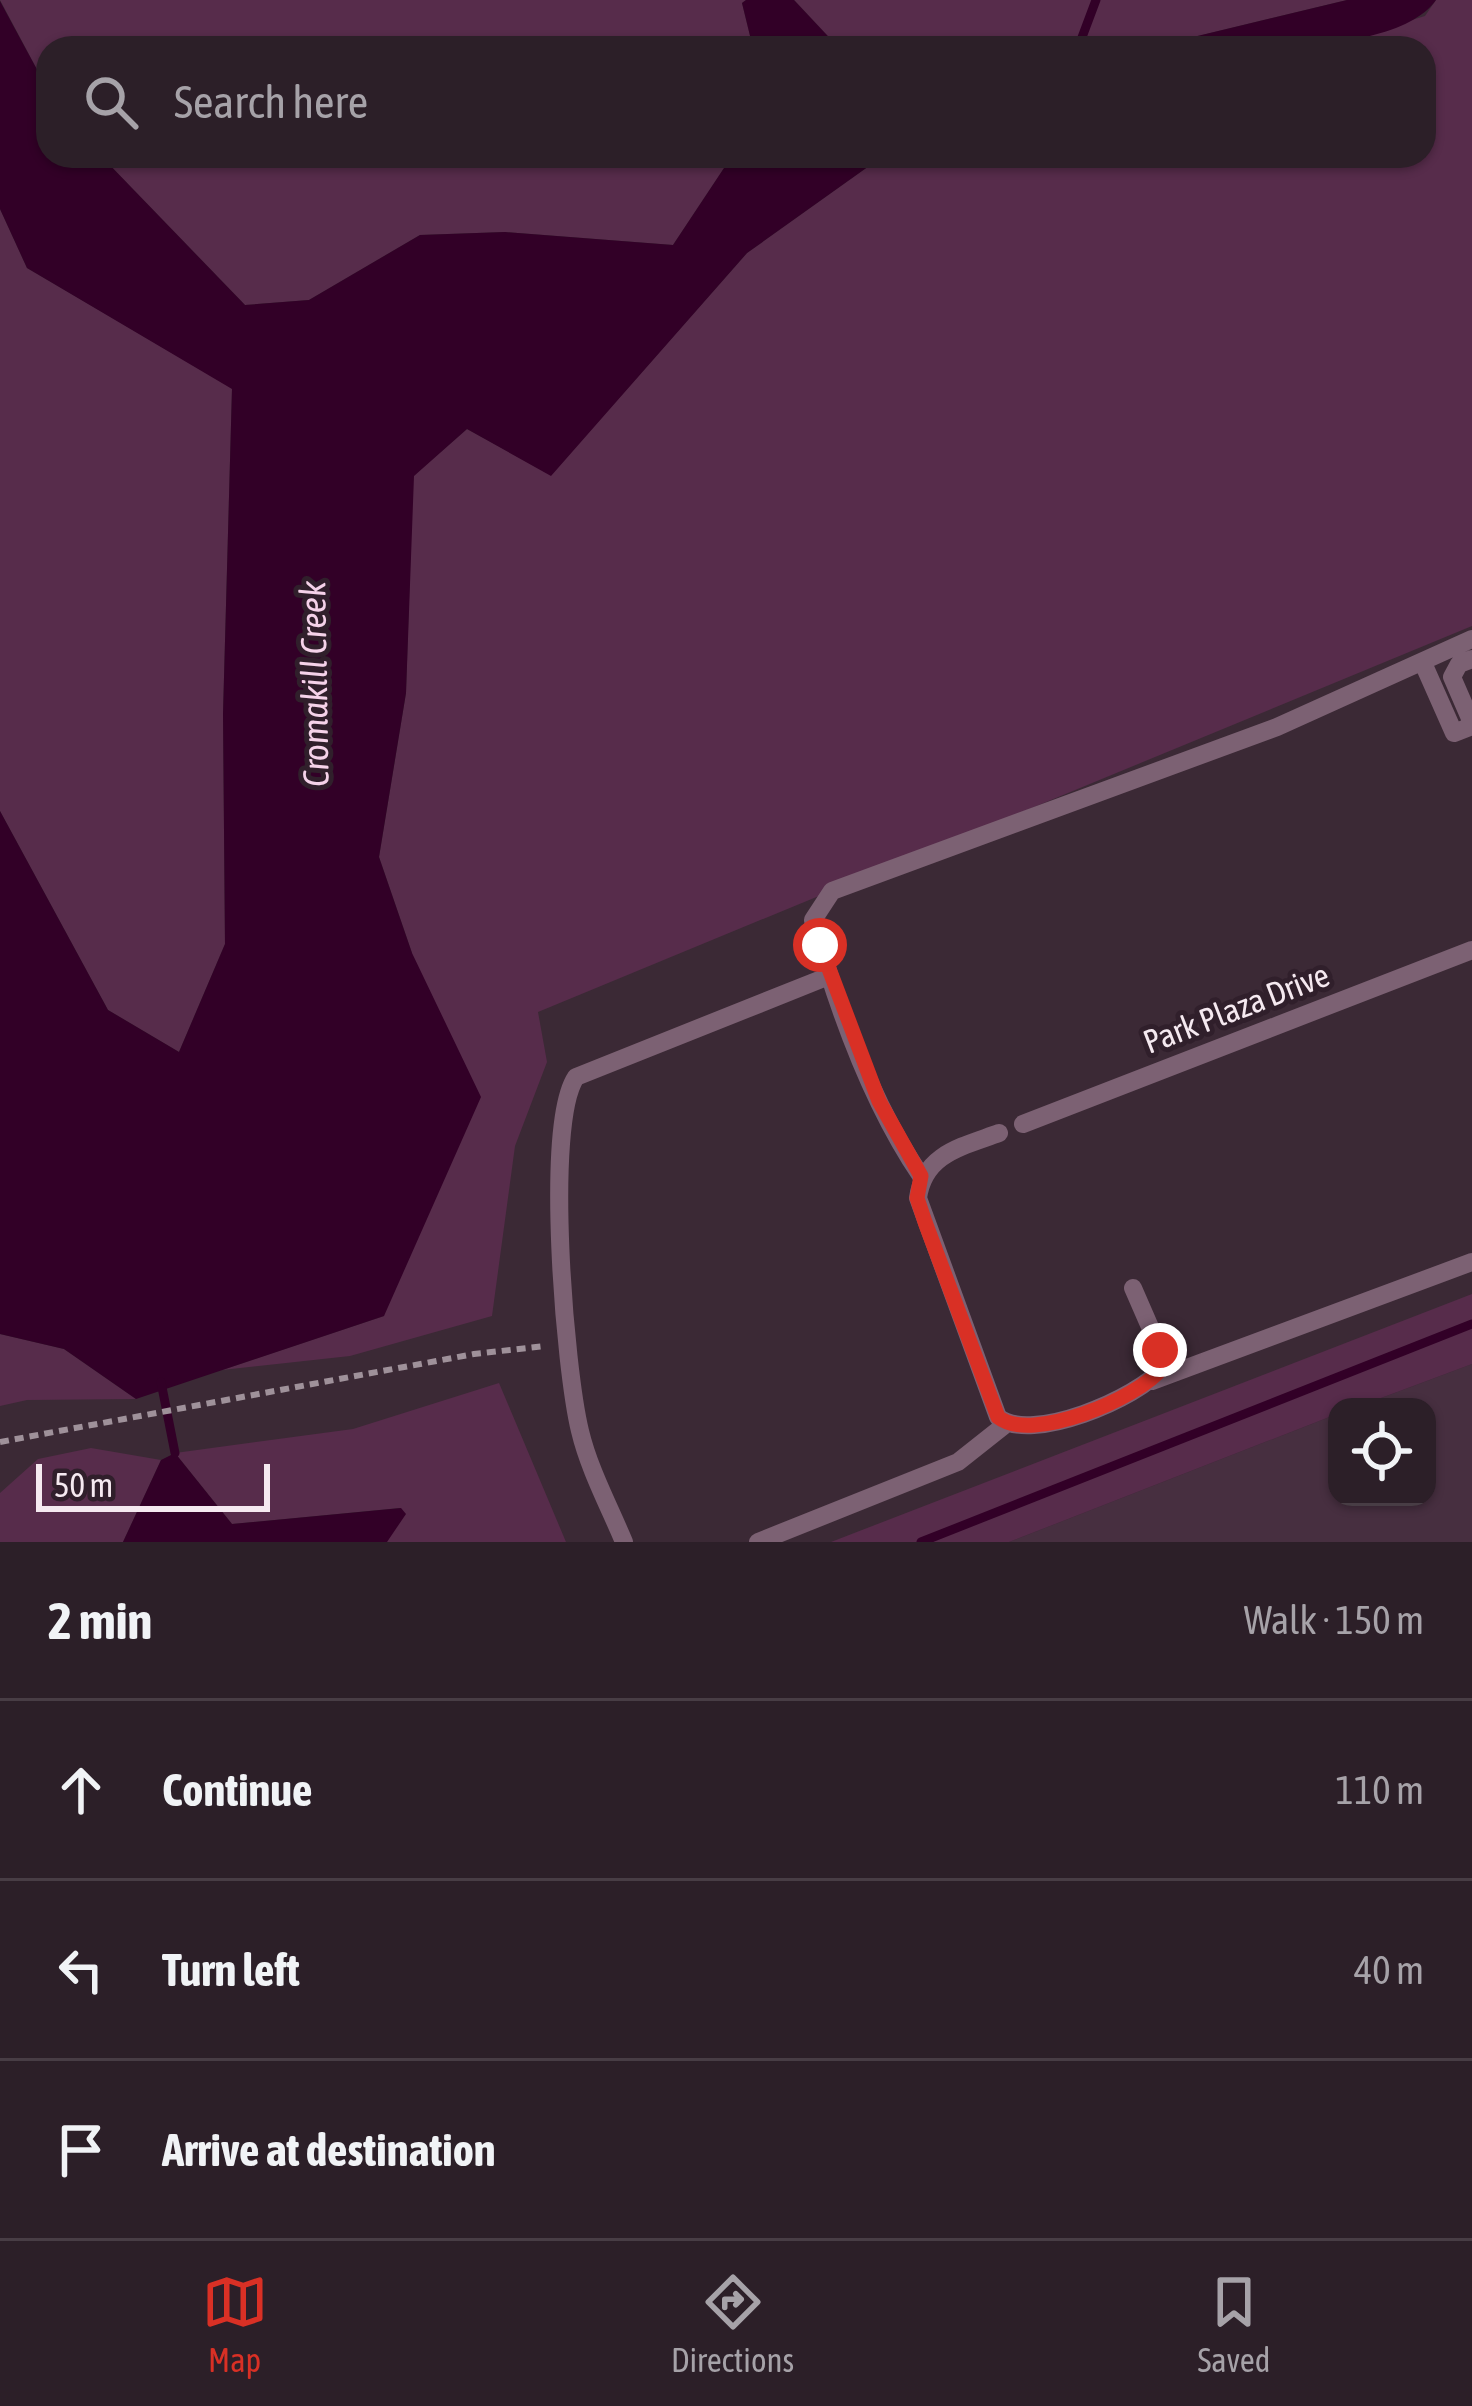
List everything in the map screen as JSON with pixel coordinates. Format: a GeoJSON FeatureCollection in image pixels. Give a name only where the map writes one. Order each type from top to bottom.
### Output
{"type":"FeatureCollection","features":[{"type":"Feature","properties":{"kind":"lane"},"geometry":{"type":"LineString","coordinates":[[921,1176],[897,1141],[829,976],[813,920],[832,891],[1276,727],[1472,639]]}},
{"type":"Feature","properties":{"kind":"lane"},"geometry":{"type":"LineString","coordinates":[[1452,677],[1460,664],[1472,659]]}},
{"type":"Feature","properties":{"kind":"lane"},"geometry":{"type":"LineString","coordinates":[[1423,662],[1452,677],[1466,727]]}},
{"type":"Feature","properties":{"kind":"lane"},"geometry":{"type":"LineString","coordinates":[[1423,662],[1466,727]]}},
{"type":"Feature","properties":{"kind":"lane","name":"Park Plaza Drive"},"geometry":{"type":"LineString","coordinates":[[1023,1124],[1472,950]]}},
{"type":"Feature","properties":{"kind":"lane"},"geometry":{"type":"LineString","coordinates":[[624,1542],[581,1436],[566,1344],[560,1137],[566,1090],[576,1077],[829,976]]}},
{"type":"Feature","properties":{"kind":"lane"},"geometry":{"type":"LineString","coordinates":[[999,1133],[936,1159],[921,1176],[917,1198],[998,1417],[1006,1424]]}},
{"type":"Feature","properties":{"kind":"lane"},"geometry":{"type":"LineString","coordinates":[[758,1542],[958,1462],[1006,1424],[1053,1423],[1152,1381],[1472,1262]]}},
{"type":"Feature","properties":{"kind":"lane"},"geometry":{"type":"LineString","coordinates":[[1133,1288],[1160,1350],[1162,1368],[1152,1381]]}},
{"type":"Feature","properties":{"kind":"path"},"geometry":{"type":"LineString","coordinates":[[0,1442],[172,1414],[474,1354],[566,1344]]}},
{"type":"Feature","properties":{"kind":"shaded area"},"geometry":{"type":"Polygon","coordinates":[[[0,0],[746,0],[742,3],[750,36],[36,36],[36,68],[0,0]]]}},
{"type":"Feature","properties":{"kind":"shaded area"},"geometry":{"type":"Polygon","coordinates":[[[794,0],[1347,0],[1198,36],[828,36],[794,0]]]}},
{"type":"Feature","properties":{"kind":"shaded area"},"geometry":{"type":"Polygon","coordinates":[[[1436,0],[1472,0],[1472,626],[538,1012],[547,1062],[515,1146],[492,1316],[350,1356],[222,1370],[384,1316],[412,953],[379,857],[406,693],[413,476],[467,429],[551,475],[747,253],[866,168],[1436,168],[1436,36],[1359,36],[1425,16],[1436,0]]]}},
{"type":"Feature","properties":{"kind":"shaded area"},"geometry":{"type":"Polygon","coordinates":[[[113,168],[724,168],[673,245],[505,232],[420,235],[309,300],[245,305],[113,168]]]}},
{"type":"Feature","properties":{"kind":"shaded area"},"geometry":{"type":"Polygon","coordinates":[[[0,209],[27,268],[232,388],[223,714],[225,944],[179,1052],[108,1010],[0,811],[0,209]]]}},
{"type":"Feature","properties":{"kind":"shaded area"},"geometry":{"type":"Polygon","coordinates":[[[1472,1294],[1472,1364],[1381,1398],[1328,1398],[1328,1418],[1009,1542],[831,1542],[1472,1294]]]}},
{"type":"Feature","properties":{"kind":"shaded area"},"geometry":{"type":"Polygon","coordinates":[[[0,1334],[64,1349],[136,1399],[27,1400],[0,1406],[0,1334]]]}},
{"type":"Feature","properties":{"kind":"shaded area"},"geometry":{"type":"Polygon","coordinates":[[[1472,1364],[1472,1542],[1009,1542],[1328,1418],[1328,1506],[1436,1506],[1436,1398],[1381,1398],[1472,1364]]]}},
{"type":"Feature","properties":{"kind":"shaded area"},"geometry":{"type":"Polygon","coordinates":[[[499,1383],[566,1542],[387,1542],[400,1508],[232,1524],[175,1453],[353,1429],[499,1383]]]}},
{"type":"Feature","properties":{"kind":"shaded area"},"geometry":{"type":"Polygon","coordinates":[[[91,1448],[161,1460],[123,1542],[0,1542],[0,1493],[38,1459],[91,1448]]]}},
{"type":"Feature","properties":{"kind":"water"},"geometry":{"type":"Polygon","coordinates":[[[794,0],[828,36],[750,36],[742,3],[794,0]]]}},
{"type":"Feature","properties":{"kind":"water"},"geometry":{"type":"Polygon","coordinates":[[[1347,0],[1436,0],[1415,19],[1366,36],[1198,36],[1347,0]]]}},
{"type":"Feature","properties":{"kind":"water","name":"Cromakill Creek"},"geometry":{"type":"Polygon","coordinates":[[[0,1],[36,68],[36,168],[113,168],[245,305],[309,300],[420,235],[505,232],[673,245],[724,168],[866,168],[747,253],[551,476],[467,429],[414,476],[406,693],[379,857],[412,953],[481,1097],[384,1316],[136,1399],[64,1349],[0,1334],[0,811],[108,1010],[179,1052],[225,944],[223,714],[232,389],[27,268],[0,209],[0,1]]]}},
{"type":"Feature","properties":{"kind":"water"},"geometry":{"type":"Polygon","coordinates":[[[175,1453],[232,1524],[401,1508],[406,1514],[387,1542],[123,1542],[161,1460],[175,1453]]]}},
{"type":"Feature","properties":{"kind":"waterway"},"geometry":{"type":"LineString","coordinates":[[1082,36],[1096,0]]}},
{"type":"Feature","properties":{"kind":"waterway"},"geometry":{"type":"LineString","coordinates":[[921,1542],[1472,1324]]}},
{"type":"Feature","properties":{"kind":"waterway"},"geometry":{"type":"LineString","coordinates":[[161,1382],[175,1453]]}},
{"type":"Feature","properties":{"kind":"route"},"geometry":{"type":"LineString","coordinates":[[820,945],[879,1101],[897,1141],[921,1176],[917,1198],[998,1417],[1006,1424],[1035,1427],[1089,1411],[1152,1381],[1162,1368],[1160,1350]]}}]}
